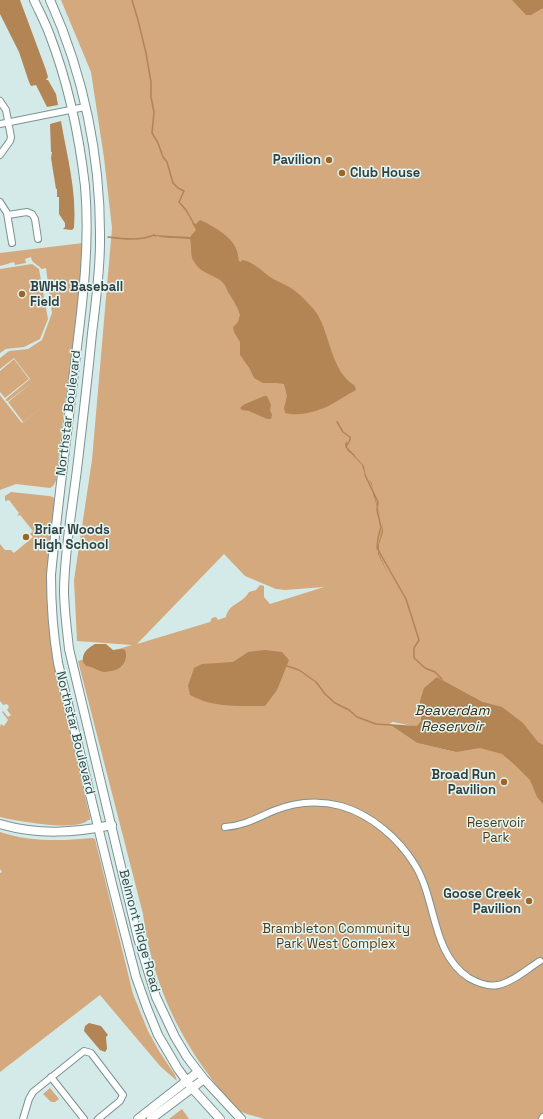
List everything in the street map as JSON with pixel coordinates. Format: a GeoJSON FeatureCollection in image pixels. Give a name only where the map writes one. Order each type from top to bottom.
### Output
{"type":"FeatureCollection","features":[{"type":"Feature","properties":{"kind":"main road","name":"Northstar Boulevard"},"geometry":{"type":"LineString","coordinates":[[34,0],[53,45],[72,111],[80,148],[85,186],[86,258],[53,553],[51,603],[58,663],[99,828]]}},
{"type":"Feature","properties":{"kind":"main road","name":"Northstar Boulevard"},"geometry":{"type":"LineString","coordinates":[[50,0],[76,67],[92,139],[98,182],[100,241],[99,264],[90,358],[69,530],[64,591],[66,624],[72,664],[112,826]]}},
{"type":"Feature","properties":{"kind":"main road"},"geometry":{"type":"LineString","coordinates":[[0,824],[28,830],[49,832],[70,832],[112,826]]}},
{"type":"Feature","properties":{"kind":"main road","name":"Belmont Ridge Road"},"geometry":{"type":"LineString","coordinates":[[112,826],[138,938],[156,997],[175,1037],[201,1076],[241,1119]]}},
{"type":"Feature","properties":{"kind":"main road","name":"Belmont Ridge Road"},"geometry":{"type":"LineString","coordinates":[[99,828],[136,977],[158,1035],[190,1085],[220,1119]]}},
{"type":"Feature","properties":{"kind":"main road"},"geometry":{"type":"LineString","coordinates":[[151,1119],[201,1076]]}},
{"type":"Feature","properties":{"kind":"main road"},"geometry":{"type":"LineString","coordinates":[[138,1119],[190,1085]]}},
{"type":"Feature","properties":{"kind":"street"},"geometry":{"type":"LineString","coordinates":[[0,101],[6,108],[11,139],[0,156]]}},
{"type":"Feature","properties":{"kind":"street"},"geometry":{"type":"LineString","coordinates":[[0,124],[72,111],[85,107]]}},
{"type":"Feature","properties":{"kind":"street"},"geometry":{"type":"LineString","coordinates":[[0,202],[6,209],[8,215],[12,243]]}},
{"type":"Feature","properties":{"kind":"street"},"geometry":{"type":"LineString","coordinates":[[8,215],[25,212],[32,214],[35,219],[38,239]]}},
{"type":"Feature","properties":{"kind":"street"},"geometry":{"type":"LineString","coordinates":[[225,827],[244,824],[274,810],[294,804],[323,803],[354,810],[392,837],[416,867],[426,889],[438,933],[443,944],[454,963],[467,976],[475,981],[489,985],[498,985],[514,978],[540,962]]}},
{"type":"Feature","properties":{"kind":"street"},"geometry":{"type":"LineString","coordinates":[[23,1119],[30,1096],[36,1089],[82,1052],[86,1051],[91,1053],[123,1095],[120,1101],[98,1119]]}},
{"type":"Feature","properties":{"kind":"street"},"geometry":{"type":"LineString","coordinates":[[51,1077],[84,1119]]}},
{"type":"Feature","properties":{"kind":"green space"},"geometry":{"type":"Polygon","coordinates":[[[61,0],[543,0],[543,1119],[264,1119],[242,1112],[220,1091],[198,1059],[175,1021],[158,980],[152,958],[143,914],[78,661],[132,645],[77,641],[74,580],[92,460],[112,228],[104,158],[91,72],[61,0]],[[224,554],[137,644],[210,622],[212,618],[216,617],[218,620],[226,617],[229,609],[243,599],[249,592],[256,590],[260,585],[264,586],[264,597],[270,604],[324,587],[285,590],[276,589],[245,576],[224,554]],[[437,677],[420,714],[421,721],[417,727],[393,722],[389,724],[417,743],[456,752],[483,702],[437,677]]]}},
{"type":"Feature","properties":{"kind":"green space"},"geometry":{"type":"Polygon","coordinates":[[[83,243],[84,258],[56,481],[50,488],[16,484],[0,490],[0,395],[22,423],[49,402],[23,422],[8,402],[33,382],[6,401],[6,399],[30,379],[14,358],[0,369],[0,358],[9,351],[28,349],[42,340],[52,313],[46,268],[42,269],[32,261],[31,257],[25,259],[26,263],[15,265],[14,262],[0,266],[0,253],[83,243]]]}},
{"type":"Feature","properties":{"kind":"green space","name":"BWHS Baseball Field"},"geometry":{"type":"Polygon","coordinates":[[[32,264],[39,269],[48,319],[40,339],[24,347],[6,349],[0,353],[0,269],[32,264]]]}},
{"type":"Feature","properties":{"kind":"green space"},"geometry":{"type":"Polygon","coordinates":[[[14,359],[29,379],[5,398],[0,392],[0,371],[14,359]]]}},
{"type":"Feature","properties":{"kind":"green space"},"geometry":{"type":"Polygon","coordinates":[[[11,492],[49,496],[53,497],[55,500],[48,600],[49,626],[68,716],[70,733],[90,817],[90,820],[72,825],[19,821],[0,817],[0,727],[1,724],[4,726],[8,720],[2,712],[3,711],[8,717],[11,715],[7,710],[9,707],[7,704],[3,705],[0,701],[0,544],[5,550],[11,550],[14,553],[33,537],[30,534],[33,531],[20,515],[17,516],[19,513],[9,500],[5,501],[5,496],[11,492]]]}},
{"type":"Feature","properties":{"kind":"green space"},"geometry":{"type":"Polygon","coordinates":[[[0,832],[22,838],[45,840],[95,839],[133,994],[148,1031],[175,1075],[177,1081],[160,1066],[100,995],[0,1072],[0,873],[2,872],[0,869],[0,832]]]}},
{"type":"Feature","properties":{"kind":"green space"},"geometry":{"type":"Polygon","coordinates":[[[50,1088],[59,1099],[55,1102],[51,1102],[43,1094],[50,1088]]]}},
{"type":"Feature","properties":{"kind":"green space"},"geometry":{"type":"Polygon","coordinates":[[[182,1109],[189,1119],[169,1119],[182,1109]]]}},
{"type":"Feature","properties":{"kind":"water"},"geometry":{"type":"Polygon","coordinates":[[[0,0],[20,0],[46,70],[48,77],[46,80],[48,80],[56,94],[58,105],[47,107],[36,85],[31,86],[19,52],[0,14],[0,0]]]}},
{"type":"Feature","properties":{"kind":"water"},"geometry":{"type":"Polygon","coordinates":[[[512,0],[543,0],[543,8],[531,15],[526,15],[512,0]]]}},
{"type":"Feature","properties":{"kind":"water"},"geometry":{"type":"Polygon","coordinates":[[[61,121],[73,188],[75,215],[74,228],[72,230],[63,229],[65,227],[65,223],[59,214],[59,197],[57,197],[57,189],[51,158],[50,124],[61,121]]]}},
{"type":"Feature","properties":{"kind":"water"},"geometry":{"type":"Polygon","coordinates":[[[200,220],[210,225],[232,241],[237,251],[239,261],[241,262],[242,260],[253,264],[270,277],[294,290],[309,304],[321,321],[340,371],[355,386],[356,390],[316,411],[303,414],[285,413],[284,408],[287,396],[284,384],[263,383],[254,378],[250,369],[240,355],[240,342],[234,332],[233,327],[238,322],[240,315],[224,284],[220,280],[199,268],[192,258],[190,239],[167,238],[154,235],[190,237],[196,230],[192,223],[196,224],[200,220]]]}},
{"type":"Feature","properties":{"kind":"water"},"geometry":{"type":"Polygon","coordinates":[[[267,396],[271,405],[271,419],[267,419],[240,408],[243,405],[267,396]]]}},
{"type":"Feature","properties":{"kind":"water"},"geometry":{"type":"Polygon","coordinates":[[[347,441],[347,447],[364,466],[366,476],[362,465],[346,448],[345,444],[347,441]]]}},
{"type":"Feature","properties":{"kind":"water"},"geometry":{"type":"Polygon","coordinates":[[[372,488],[381,519],[373,494],[372,488]]]}},
{"type":"Feature","properties":{"kind":"water"},"geometry":{"type":"Polygon","coordinates":[[[383,526],[383,532],[379,545],[379,554],[388,574],[378,554],[378,546],[383,526]]]}},
{"type":"Feature","properties":{"kind":"water"},"geometry":{"type":"Polygon","coordinates":[[[95,644],[106,644],[113,650],[125,650],[126,658],[121,667],[105,672],[86,666],[83,662],[84,653],[95,644]]]}},
{"type":"Feature","properties":{"kind":"water"},"geometry":{"type":"Polygon","coordinates":[[[265,650],[282,652],[289,660],[277,690],[265,706],[218,704],[190,695],[188,686],[194,668],[202,664],[233,662],[248,652],[265,650]]]}},
{"type":"Feature","properties":{"kind":"water","name":"Beaverdam Reservoir"},"geometry":{"type":"Polygon","coordinates":[[[437,677],[483,702],[502,707],[523,723],[538,742],[543,745],[543,804],[537,797],[530,780],[502,754],[480,748],[456,752],[417,743],[389,724],[417,726],[421,721],[420,701],[424,688],[437,677]]]}},
{"type":"Feature","properties":{"kind":"water"},"geometry":{"type":"Polygon","coordinates":[[[89,1023],[101,1026],[108,1035],[106,1037],[107,1049],[105,1052],[100,1050],[84,1031],[85,1026],[89,1023]]]}},
{"type":"Feature","properties":{"kind":"waterway"},"geometry":{"type":"LineString","coordinates":[[132,0],[146,53],[151,82],[151,97],[154,112],[152,133],[158,143],[163,157],[167,162],[173,183],[184,191],[179,202],[186,210],[194,224]]}},
{"type":"Feature","properties":{"kind":"waterway"},"geometry":{"type":"LineString","coordinates":[[108,237],[131,239],[154,235],[156,236]]}},
{"type":"Feature","properties":{"kind":"waterway"},"geometry":{"type":"LineString","coordinates":[[337,422],[343,432],[350,437],[346,447]]}},
{"type":"Feature","properties":{"kind":"waterway"},"geometry":{"type":"LineString","coordinates":[[348,450],[354,455]]}},
{"type":"Feature","properties":{"kind":"waterway"},"geometry":{"type":"LineString","coordinates":[[365,475],[378,502],[377,510],[381,527],[377,548],[406,599],[419,640],[414,648],[414,658],[425,668],[435,672],[442,679]]}},
{"type":"Feature","properties":{"kind":"waterway"},"geometry":{"type":"LineString","coordinates":[[287,666],[299,670],[316,682],[325,694]]}},
{"type":"Feature","properties":{"kind":"waterway"},"geometry":{"type":"LineString","coordinates":[[325,694],[335,703],[349,710],[357,717],[376,724],[391,725]]}},
{"type":"Feature","properties":{"kind":"place","name":"Pavilion"},"geometry":{"type":"Point","coordinates":[329,160]}},
{"type":"Feature","properties":{"kind":"place","name":"Club House"},"geometry":{"type":"Point","coordinates":[342,173]}},
{"type":"Feature","properties":{"kind":"place","name":"BWHS Baseball Field"},"geometry":{"type":"Point","coordinates":[22,294]}},
{"type":"Feature","properties":{"kind":"place","name":"Briar Woods High School"},"geometry":{"type":"Point","coordinates":[26,537]}},
{"type":"Feature","properties":{"kind":"place","name":"Broad Run Pavilion"},"geometry":{"type":"Point","coordinates":[504,782]}},
{"type":"Feature","properties":{"kind":"place","name":"Goose Creek Pavilion"},"geometry":{"type":"Point","coordinates":[529,901]}},
{"type":"Feature","properties":{"kind":"park label","name":"Reservoir Park"},"geometry":{"type":"Point","coordinates":[496,830]}},
{"type":"Feature","properties":{"kind":"park label","name":"Brambleton Community Park West Complex"},"geometry":{"type":"Point","coordinates":[336,936]}}]}
